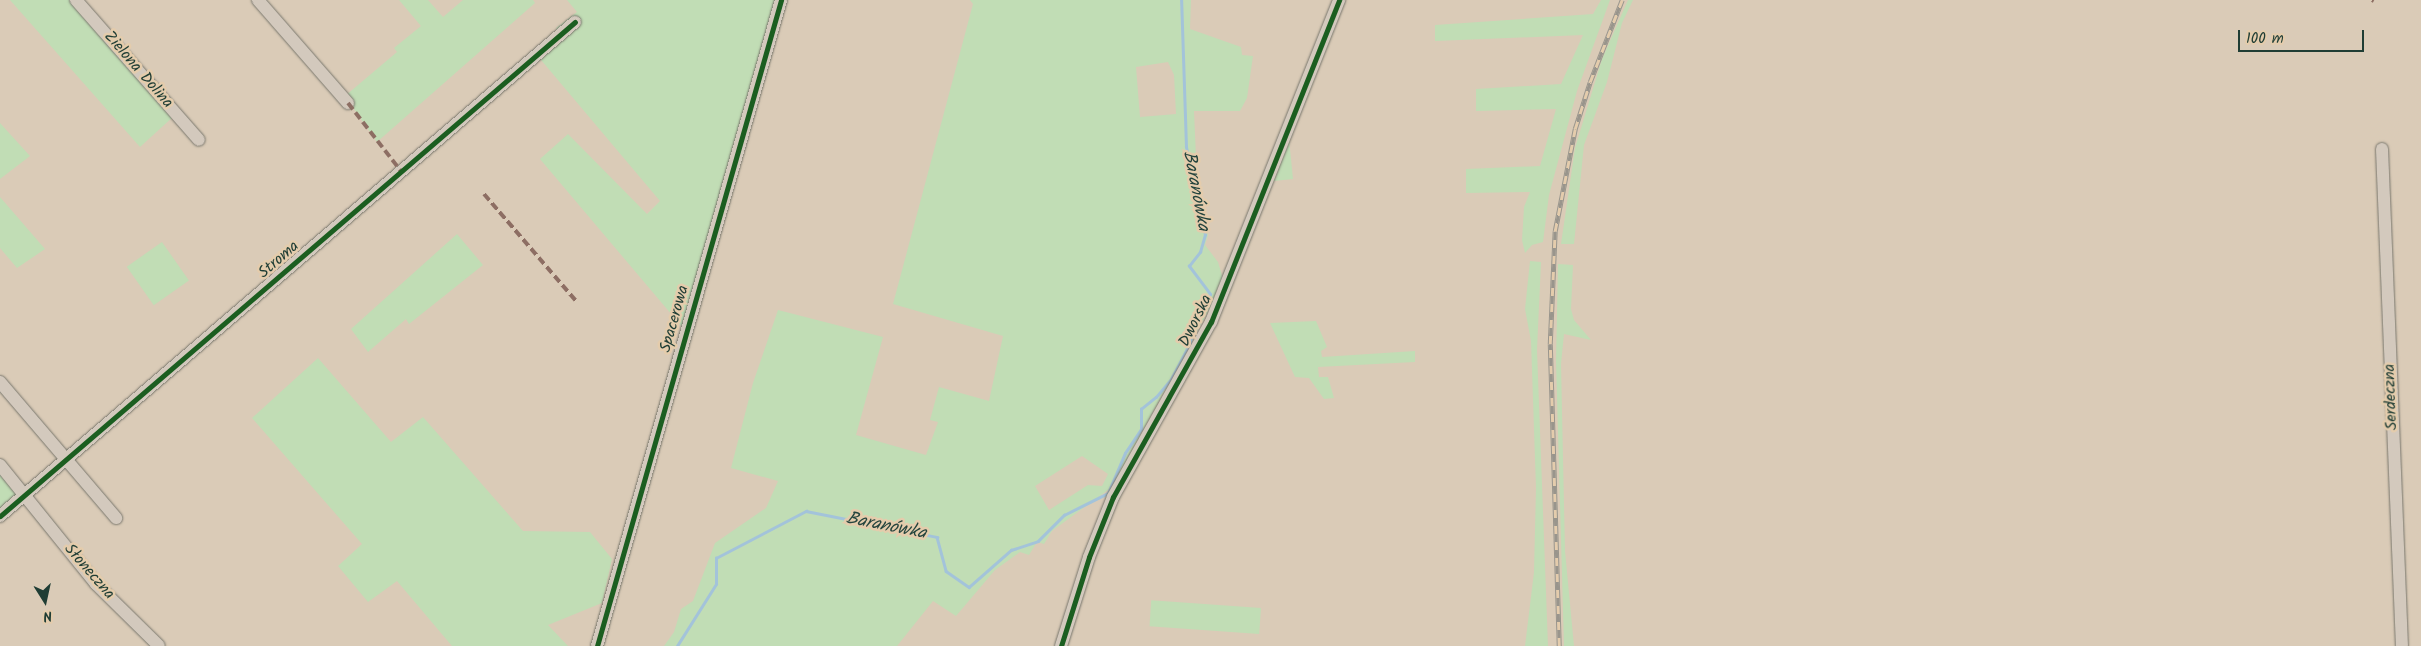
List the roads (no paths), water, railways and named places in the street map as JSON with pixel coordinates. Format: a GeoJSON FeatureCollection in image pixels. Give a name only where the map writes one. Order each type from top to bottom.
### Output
{"type":"FeatureCollection","features":[{"type":"Feature","properties":{"kind":"street","name":"Zielona Dolina"},"geometry":{"type":"LineString","coordinates":[[76,0],[199,140]]}},
{"type":"Feature","properties":{"kind":"street"},"geometry":{"type":"LineString","coordinates":[[258,0],[348,103]]}},
{"type":"Feature","properties":{"kind":"street","name":"Spacerowa"},"geometry":{"type":"LineString","coordinates":[[597,646],[782,0]]}},
{"type":"Feature","properties":{"kind":"street","name":"Dworska"},"geometry":{"type":"LineString","coordinates":[[1061,646],[1089,557],[1113,496],[1211,322],[1339,0]]}},
{"type":"Feature","properties":{"kind":"street","name":"Stroma"},"geometry":{"type":"LineString","coordinates":[[0,516],[575,22]]}},
{"type":"Feature","properties":{"kind":"street","name":"Serdeczna"},"geometry":{"type":"LineString","coordinates":[[2382,149],[2402,646]]}},
{"type":"Feature","properties":{"kind":"street"},"geometry":{"type":"LineString","coordinates":[[0,382],[116,518]]}},
{"type":"Feature","properties":{"kind":"street","name":"Słoneczna"},"geometry":{"type":"LineString","coordinates":[[0,465],[96,584],[159,646]]}},
{"type":"Feature","properties":{"kind":"waterway","name":"Baranówka"},"geometry":{"type":"LineString","coordinates":[[677,646],[716,584],[716,558],[806,511],[937,537],[946,571],[969,587],[1011,550],[1038,541],[1064,515],[1108,493],[1125,453],[1141,429],[1141,409],[1156,397],[1171,379],[1190,343],[1194,321],[1210,294],[1189,266],[1200,252],[1205,235],[1186,147],[1181,0]]}},
{"type":"Feature","properties":{"kind":"railway"},"geometry":{"type":"LineString","coordinates":[[1559,646],[1550,344],[1555,231],[1575,129],[1590,82],[1622,0]]}}]}
